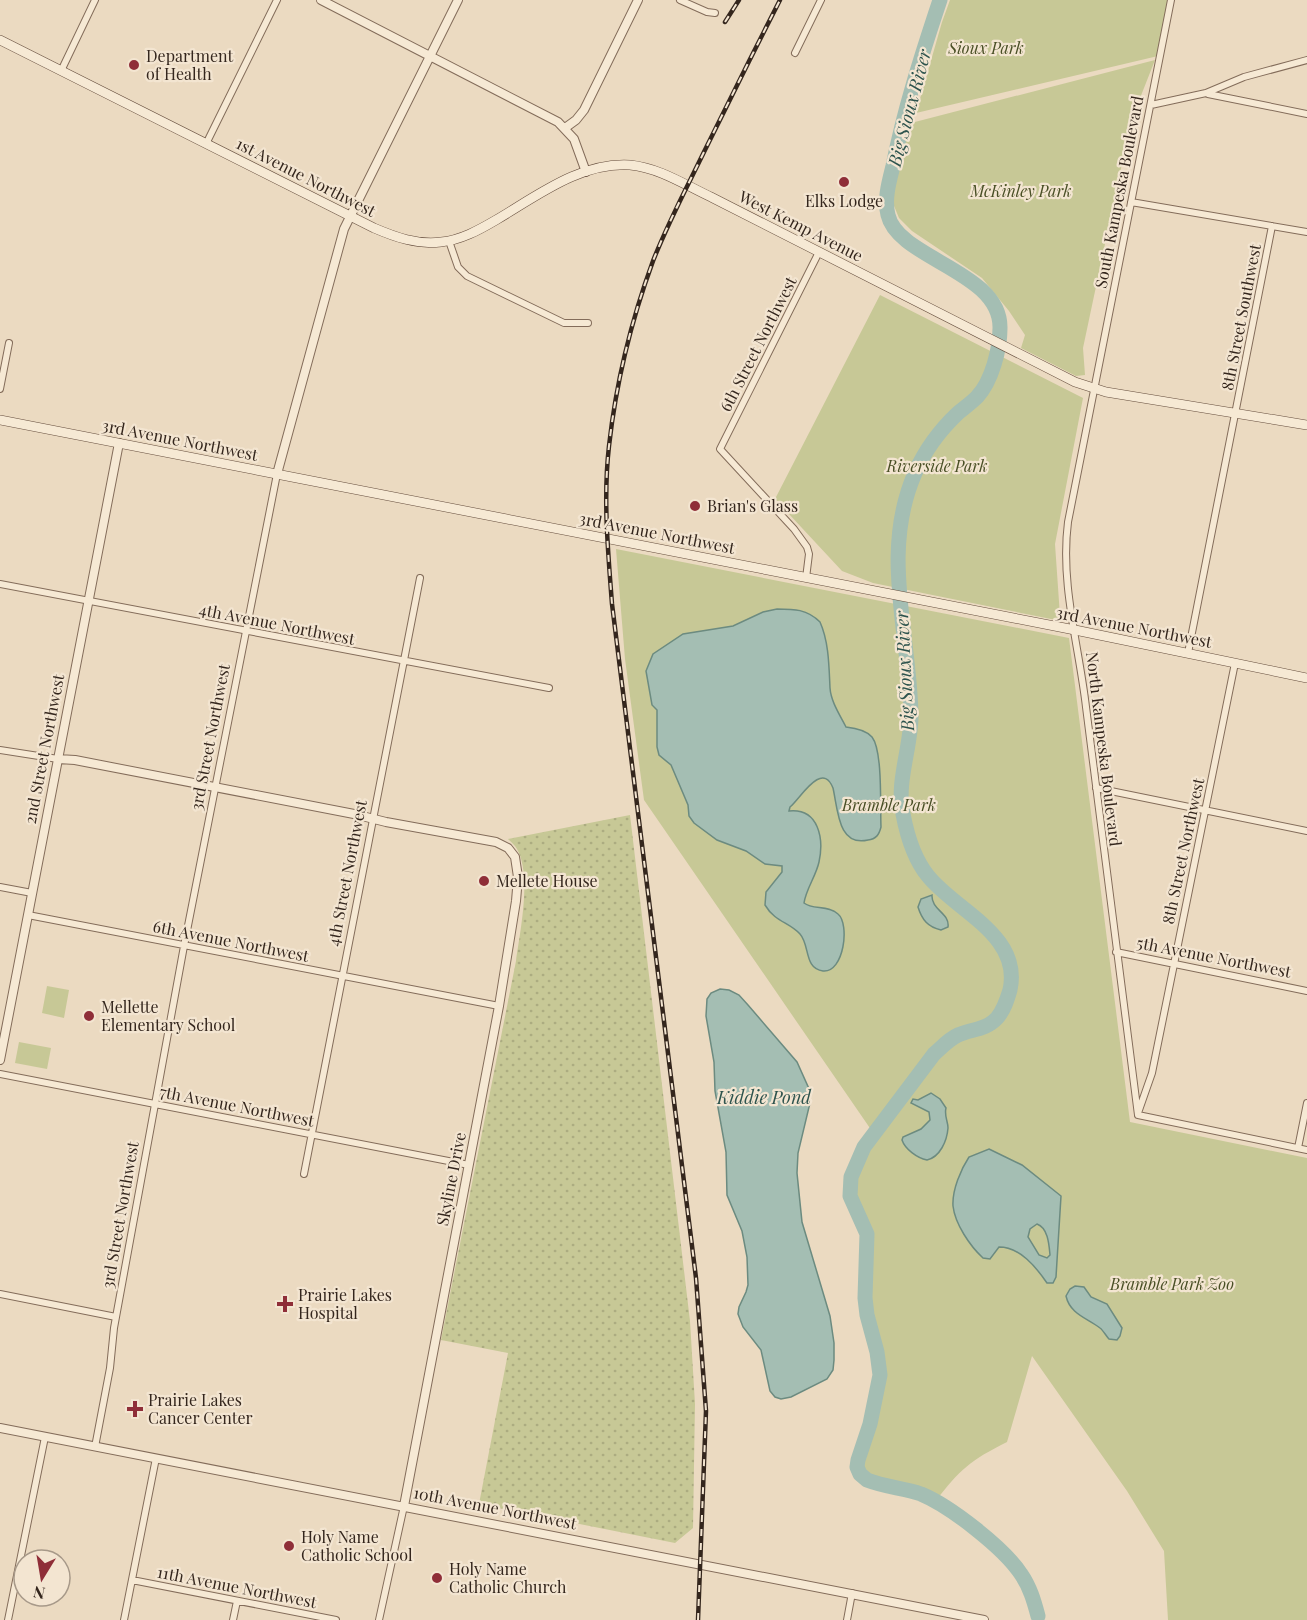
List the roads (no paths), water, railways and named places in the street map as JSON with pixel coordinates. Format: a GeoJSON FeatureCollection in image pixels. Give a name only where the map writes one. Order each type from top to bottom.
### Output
{"type":"FeatureCollection","features":[{"type":"Feature","properties":{"kind":"main road","name":"1st Avenue Northwest"},"geometry":{"type":"LineString","coordinates":[[0,40],[206,144],[400,238],[424,242],[449,241]]}},
{"type":"Feature","properties":{"kind":"main road","name":"West Kemp Avenue"},"geometry":{"type":"LineString","coordinates":[[586,172],[607,166],[628,165],[656,171],[1075,382],[1094,389],[1307,425]]}},
{"type":"Feature","properties":{"kind":"main road"},"geometry":{"type":"LineString","coordinates":[[449,241],[473,233],[567,179],[586,172]]}},
{"type":"Feature","properties":{"kind":"main road","name":"3rd Avenue Northwest"},"geometry":{"type":"LineString","coordinates":[[0,420],[1075,630],[1307,678]]}},
{"type":"Feature","properties":{"kind":"street"},"geometry":{"type":"LineString","coordinates":[[61,70],[95,0]]}},
{"type":"Feature","properties":{"kind":"street"},"geometry":{"type":"LineString","coordinates":[[206,144],[277,0]]}},
{"type":"Feature","properties":{"kind":"street"},"geometry":{"type":"LineString","coordinates":[[321,0],[552,118],[565,128],[578,146],[586,172]]}},
{"type":"Feature","properties":{"kind":"street","name":"3rd Street Northwest"},"geometry":{"type":"LineString","coordinates":[[95,1447],[110,1368],[116,1317],[184,946],[277,474],[340,243],[350,215],[458,0]]}},
{"type":"Feature","properties":{"kind":"street"},"geometry":{"type":"LineString","coordinates":[[565,128],[584,110],[639,0]]}},
{"type":"Feature","properties":{"kind":"street"},"geometry":{"type":"LineString","coordinates":[[680,0],[707,12],[715,13]]}},
{"type":"Feature","properties":{"kind":"street"},"geometry":{"type":"LineString","coordinates":[[795,52],[821,0]]}},
{"type":"Feature","properties":{"kind":"street","name":"South Kampeska Boulevard"},"geometry":{"type":"LineString","coordinates":[[1094,389],[1172,0]]}},
{"type":"Feature","properties":{"kind":"street"},"geometry":{"type":"LineString","coordinates":[[1150,105],[1206,93],[1244,77],[1307,60]]}},
{"type":"Feature","properties":{"kind":"street"},"geometry":{"type":"LineString","coordinates":[[1206,93],[1307,114]]}},
{"type":"Feature","properties":{"kind":"street"},"geometry":{"type":"LineString","coordinates":[[1131,202],[1307,232]]}},
{"type":"Feature","properties":{"kind":"street","name":"8th Street Southwest"},"geometry":{"type":"LineString","coordinates":[[1236,414],[1272,226]]}},
{"type":"Feature","properties":{"kind":"street"},"geometry":{"type":"LineString","coordinates":[[449,241],[458,267],[466,276],[564,323],[588,323]]}},
{"type":"Feature","properties":{"kind":"street","name":"6th Street Northwest"},"geometry":{"type":"LineString","coordinates":[[806,578],[809,554],[807,547],[720,448],[819,252]]}},
{"type":"Feature","properties":{"kind":"street"},"geometry":{"type":"LineString","coordinates":[[0,389],[9,343]]}},
{"type":"Feature","properties":{"kind":"street","name":"North Kampeska Boulevard"},"geometry":{"type":"LineString","coordinates":[[1094,389],[1065,546],[1070,608],[1075,630],[1138,1115]]}},
{"type":"Feature","properties":{"kind":"street"},"geometry":{"type":"LineString","coordinates":[[1188,653],[1236,414]]}},
{"type":"Feature","properties":{"kind":"street","name":"2nd Street Northwest"},"geometry":{"type":"LineString","coordinates":[[0,1060],[4,1023],[28,915],[119,443]]}},
{"type":"Feature","properties":{"kind":"street","name":"4th Street Northwest"},"geometry":{"type":"LineString","coordinates":[[304,1174],[420,578]]}},
{"type":"Feature","properties":{"kind":"street","name":"4th Avenue Northwest"},"geometry":{"type":"LineString","coordinates":[[0,584],[549,688]]}},
{"type":"Feature","properties":{"kind":"street","name":"8th Street Northwest"},"geometry":{"type":"LineString","coordinates":[[1138,1115],[1152,1073],[1235,663]]}},
{"type":"Feature","properties":{"kind":"street"},"geometry":{"type":"LineString","coordinates":[[0,750],[75,760],[372,819]]}},
{"type":"Feature","properties":{"kind":"street"},"geometry":{"type":"LineString","coordinates":[[1096,788],[1307,831]]}},
{"type":"Feature","properties":{"kind":"street","name":"Skyline Drive"},"geometry":{"type":"LineString","coordinates":[[372,819],[496,843],[508,848],[515,857],[518,877],[499,1006],[404,1506]]}},
{"type":"Feature","properties":{"kind":"street"},"geometry":{"type":"LineString","coordinates":[[0,887],[32,893]]}},
{"type":"Feature","properties":{"kind":"street","name":"6th Avenue Northwest"},"geometry":{"type":"LineString","coordinates":[[28,915],[499,1006]]}},
{"type":"Feature","properties":{"kind":"street","name":"5th Avenue Northwest"},"geometry":{"type":"LineString","coordinates":[[1116,952],[1307,991]]}},
{"type":"Feature","properties":{"kind":"street","name":"7th Avenue Northwest"},"geometry":{"type":"LineString","coordinates":[[0,1074],[469,1165]]}},
{"type":"Feature","properties":{"kind":"street"},"geometry":{"type":"LineString","coordinates":[[1298,1148],[1307,1102]]}},
{"type":"Feature","properties":{"kind":"street"},"geometry":{"type":"LineString","coordinates":[[1138,1115],[1307,1150]]}},
{"type":"Feature","properties":{"kind":"street"},"geometry":{"type":"LineString","coordinates":[[0,1294],[116,1317]]}},
{"type":"Feature","properties":{"kind":"street","name":"10th Avenue Northwest"},"geometry":{"type":"LineString","coordinates":[[0,1428],[984,1620]]}},
{"type":"Feature","properties":{"kind":"street"},"geometry":{"type":"LineString","coordinates":[[8,1620],[45,1437]]}},
{"type":"Feature","properties":{"kind":"street"},"geometry":{"type":"LineString","coordinates":[[124,1620],[156,1458]]}},
{"type":"Feature","properties":{"kind":"street"},"geometry":{"type":"LineString","coordinates":[[379,1620],[404,1506]]}},
{"type":"Feature","properties":{"kind":"street","name":"11th Avenue Northwest"},"geometry":{"type":"LineString","coordinates":[[132,1580],[336,1620]]}},
{"type":"Feature","properties":{"kind":"street"},"geometry":{"type":"LineString","coordinates":[[847,1620],[852,1593]]}},
{"type":"Feature","properties":{"kind":"street"},"geometry":{"type":"LineString","coordinates":[[233,1620],[237,1601]]}},
{"type":"Feature","properties":{"kind":"water"},"geometry":{"type":"Polygon","coordinates":[[[777,609],[805,612],[820,622],[827,646],[830,688],[834,703],[846,727],[864,731],[870,735],[876,744],[878,754],[881,827],[875,838],[858,841],[845,832],[838,816],[833,788],[828,780],[823,778],[811,784],[790,807],[789,811],[807,814],[813,820],[820,835],[819,862],[804,903],[834,911],[842,919],[844,927],[840,956],[830,970],[823,971],[813,966],[800,934],[773,915],[765,905],[766,892],[782,872],[782,866],[765,864],[746,851],[717,840],[694,823],[689,816],[688,805],[671,765],[659,755],[657,710],[652,705],[646,671],[653,654],[683,634],[733,626],[763,612],[777,609]]]}},
{"type":"Feature","properties":{"kind":"water"},"geometry":{"type":"Polygon","coordinates":[[[932,895],[934,904],[948,922],[948,927],[941,930],[926,922],[918,907],[921,899],[932,895]]]}},
{"type":"Feature","properties":{"kind":"water","name":"Kiddie Pond"},"geometry":{"type":"Polygon","coordinates":[[[720,989],[739,995],[748,1005],[797,1062],[810,1091],[810,1103],[798,1153],[797,1173],[802,1222],[830,1316],[834,1360],[833,1370],[827,1379],[791,1397],[781,1399],[775,1397],[770,1391],[761,1350],[743,1327],[738,1314],[748,1285],[747,1257],[742,1231],[727,1195],[726,1152],[715,1091],[714,1062],[706,1016],[707,999],[711,993],[720,989]]]}},
{"type":"Feature","properties":{"kind":"water"},"geometry":{"type":"Polygon","coordinates":[[[931,1093],[940,1099],[946,1108],[948,1128],[942,1148],[936,1156],[927,1160],[912,1153],[902,1140],[903,1137],[921,1129],[930,1120],[929,1112],[911,1103],[913,1099],[918,1100],[931,1093]]]}},
{"type":"Feature","properties":{"kind":"water"},"geometry":{"type":"Polygon","coordinates":[[[989,1149],[1022,1165],[1061,1196],[1056,1277],[1053,1283],[1047,1283],[1033,1265],[1014,1250],[999,1247],[990,1259],[983,1258],[968,1241],[954,1213],[953,1206],[958,1180],[969,1157],[989,1149]],[[1037,1224],[1030,1229],[1028,1237],[1039,1255],[1047,1258],[1050,1255],[1048,1241],[1041,1226],[1037,1224]]]}},
{"type":"Feature","properties":{"kind":"water"},"geometry":{"type":"Polygon","coordinates":[[[1075,1286],[1084,1287],[1091,1297],[1107,1304],[1122,1328],[1117,1340],[1109,1339],[1101,1329],[1071,1307],[1066,1296],[1075,1286]]]}},
{"type":"Feature","properties":{"kind":"waterway","name":"Big Sioux River"},"geometry":{"type":"LineString","coordinates":[[940,0],[902,124],[889,184],[888,215],[896,230],[910,243],[968,279],[984,292],[996,309],[1000,336],[997,355],[987,382],[977,397],[951,420],[928,448],[915,473],[905,503],[899,533],[898,563],[911,716],[902,777],[901,802],[909,838],[928,876],[984,926],[997,939],[1006,954],[1011,971],[1010,990],[1003,1008],[993,1022],[955,1037],[934,1054],[864,1147],[851,1177],[850,1196],[867,1234],[865,1298],[880,1375],[870,1424],[857,1467],[860,1474],[867,1480],[908,1490],[933,1500],[990,1540],[1021,1574],[1038,1616]]}},
{"type":"Feature","properties":{"kind":"railway"},"geometry":{"type":"LineString","coordinates":[[725,22],[739,0]]}},
{"type":"Feature","properties":{"kind":"railway"},"geometry":{"type":"LineString","coordinates":[[698,1620],[706,1411],[696,1278],[612,604],[606,485],[612,422],[625,352],[653,261],[731,96],[780,0]]}},
{"type":"Feature","properties":{"kind":"place","name":"Department of Health"},"geometry":{"type":"Point","coordinates":[134,65]}},
{"type":"Feature","properties":{"kind":"place","name":"Elks Lodge"},"geometry":{"type":"Point","coordinates":[844,182]}},
{"type":"Feature","properties":{"kind":"place","name":"Brian's Glass"},"geometry":{"type":"Point","coordinates":[695,506]}},
{"type":"Feature","properties":{"kind":"place","name":"Mellete House"},"geometry":{"type":"Point","coordinates":[484,881]}},
{"type":"Feature","properties":{"kind":"place","name":"Mellette Elementary School"},"geometry":{"type":"Point","coordinates":[89,1016]}},
{"type":"Feature","properties":{"kind":"place","name":"Prairie Lakes Hospital"},"geometry":{"type":"Point","coordinates":[285,1304]}},
{"type":"Feature","properties":{"kind":"place","name":"Prairie Lakes Cancer Center"},"geometry":{"type":"Point","coordinates":[135,1409]}},
{"type":"Feature","properties":{"kind":"place","name":"Holy Name Catholic School"},"geometry":{"type":"Point","coordinates":[289,1546]}},
{"type":"Feature","properties":{"kind":"place","name":"Holy Name Catholic Church"},"geometry":{"type":"Point","coordinates":[437,1578]}},
{"type":"Feature","properties":{"kind":"park label","name":"Sioux Park"},"geometry":{"type":"Point","coordinates":[986,48]}},
{"type":"Feature","properties":{"kind":"park label","name":"McKinley Park"},"geometry":{"type":"Point","coordinates":[1021,191]}},
{"type":"Feature","properties":{"kind":"park label","name":"Riverside Park"},"geometry":{"type":"Point","coordinates":[937,466]}},
{"type":"Feature","properties":{"kind":"park label","name":"Bramble Park"},"geometry":{"type":"Point","coordinates":[889,805]}},
{"type":"Feature","properties":{"kind":"park label","name":"Bramble Park Zoo"},"geometry":{"type":"Point","coordinates":[1172,1284]}}]}
